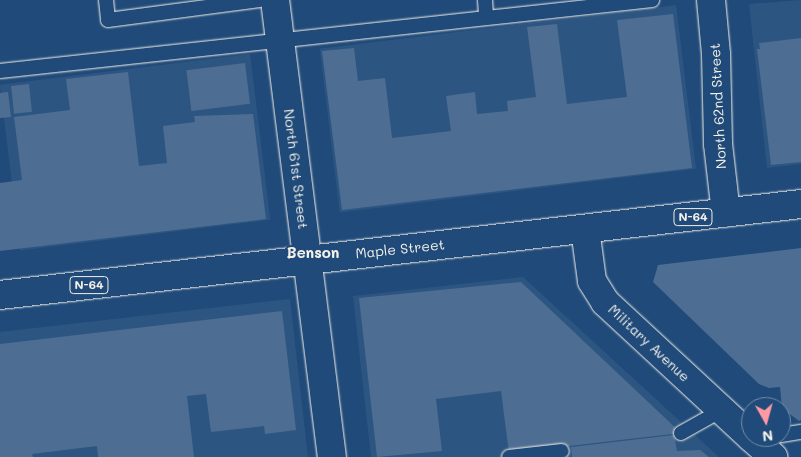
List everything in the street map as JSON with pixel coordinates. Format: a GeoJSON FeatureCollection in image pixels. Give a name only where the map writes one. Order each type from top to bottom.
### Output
{"type":"FeatureCollection","features":[{"type":"Feature","properties":{"kind":"street","name":"North 61st Street"},"geometry":{"type":"LineString","coordinates":[[275,0],[332,457]]}},
{"type":"Feature","properties":{"kind":"street","name":"North 62nd Street"},"geometry":{"type":"LineString","coordinates":[[711,0],[716,54],[718,144],[726,213]]}},
{"type":"Feature","properties":{"kind":"street","name":"Maple Street"},"geometry":{"type":"LineString","coordinates":[[0,295],[801,204]]}},
{"type":"Feature","properties":{"kind":"street","name":"Military Avenue"},"geometry":{"type":"LineString","coordinates":[[585,229],[592,281],[605,302],[722,410],[741,424]]}},
{"type":"Feature","properties":{"kind":"lane"},"geometry":{"type":"LineString","coordinates":[[106,0],[108,20],[260,0]]}},
{"type":"Feature","properties":{"kind":"lane"},"geometry":{"type":"LineString","coordinates":[[485,0],[486,16]]}},
{"type":"Feature","properties":{"kind":"lane"},"geometry":{"type":"LineString","coordinates":[[0,71],[486,16],[560,5],[652,0]]}},
{"type":"Feature","properties":{"kind":"lane"},"geometry":{"type":"LineString","coordinates":[[681,433],[722,410]]}},
{"type":"Feature","properties":{"kind":"lane"},"geometry":{"type":"LineString","coordinates":[[509,457],[562,451]]}},
{"type":"Feature","properties":{"kind":"shaded area"},"geometry":{"type":"Polygon","coordinates":[[[801,0],[801,164],[767,168],[749,4],[801,0]]]}},
{"type":"Feature","properties":{"kind":"shaded area"},"geometry":{"type":"Polygon","coordinates":[[[676,5],[696,169],[340,213],[320,49],[676,5]]]}},
{"type":"Feature","properties":{"kind":"shaded area"},"geometry":{"type":"Polygon","coordinates":[[[250,54],[270,220],[20,250],[0,85],[250,54]]]}},
{"type":"Feature","properties":{"kind":"shaded area"},"geometry":{"type":"Polygon","coordinates":[[[523,277],[719,457],[371,457],[353,296],[523,277]]]}},
{"type":"Feature","properties":{"kind":"shaded area"},"geometry":{"type":"Polygon","coordinates":[[[290,299],[308,457],[0,457],[0,332],[290,299]]]}},
{"type":"Feature","properties":{"kind":"building"},"geometry":{"type":"Polygon","coordinates":[[[673,14],[692,168],[342,210],[322,51],[354,48],[358,81],[385,78],[392,138],[451,131],[446,96],[475,92],[477,114],[508,111],[507,101],[536,97],[527,27],[557,24],[567,104],[627,97],[617,20],[673,14]]]}},
{"type":"Feature","properties":{"kind":"building"},"geometry":{"type":"Polygon","coordinates":[[[801,38],[801,162],[771,165],[757,49],[760,49],[759,43],[801,38]]]}},
{"type":"Feature","properties":{"kind":"building"},"geometry":{"type":"Polygon","coordinates":[[[245,63],[250,104],[191,111],[186,70],[245,63]]]}},
{"type":"Feature","properties":{"kind":"building"},"geometry":{"type":"Polygon","coordinates":[[[128,72],[139,166],[167,163],[163,126],[195,122],[194,116],[253,114],[266,219],[0,251],[0,183],[22,180],[14,117],[70,110],[66,79],[128,72]]]}},
{"type":"Feature","properties":{"kind":"building"},"geometry":{"type":"Polygon","coordinates":[[[29,84],[32,112],[14,114],[11,86],[29,84]]]}},
{"type":"Feature","properties":{"kind":"building"},"geometry":{"type":"Polygon","coordinates":[[[8,92],[11,117],[0,118],[0,93],[8,92]]]}},
{"type":"Feature","properties":{"kind":"building"},"geometry":{"type":"Polygon","coordinates":[[[801,248],[801,420],[799,421],[791,415],[791,397],[781,397],[780,387],[769,388],[759,384],[653,282],[658,265],[801,248]]]}},
{"type":"Feature","properties":{"kind":"building"},"geometry":{"type":"Polygon","coordinates":[[[521,282],[681,433],[509,453],[501,391],[436,399],[442,451],[377,457],[359,298],[521,282]]]}},
{"type":"Feature","properties":{"kind":"building"},"geometry":{"type":"Polygon","coordinates":[[[282,311],[296,430],[265,434],[264,426],[211,432],[206,394],[187,396],[194,457],[98,457],[97,446],[32,454],[33,457],[0,457],[0,344],[282,311]]]}},
{"type":"Feature","properties":{"kind":"building"},"geometry":{"type":"Polygon","coordinates":[[[674,435],[677,451],[700,450],[709,457],[572,457],[571,447],[674,435]]]}},
{"type":"Feature","properties":{"kind":"district","name":"Benson"},"geometry":{"type":"Point","coordinates":[313,253]}}]}
